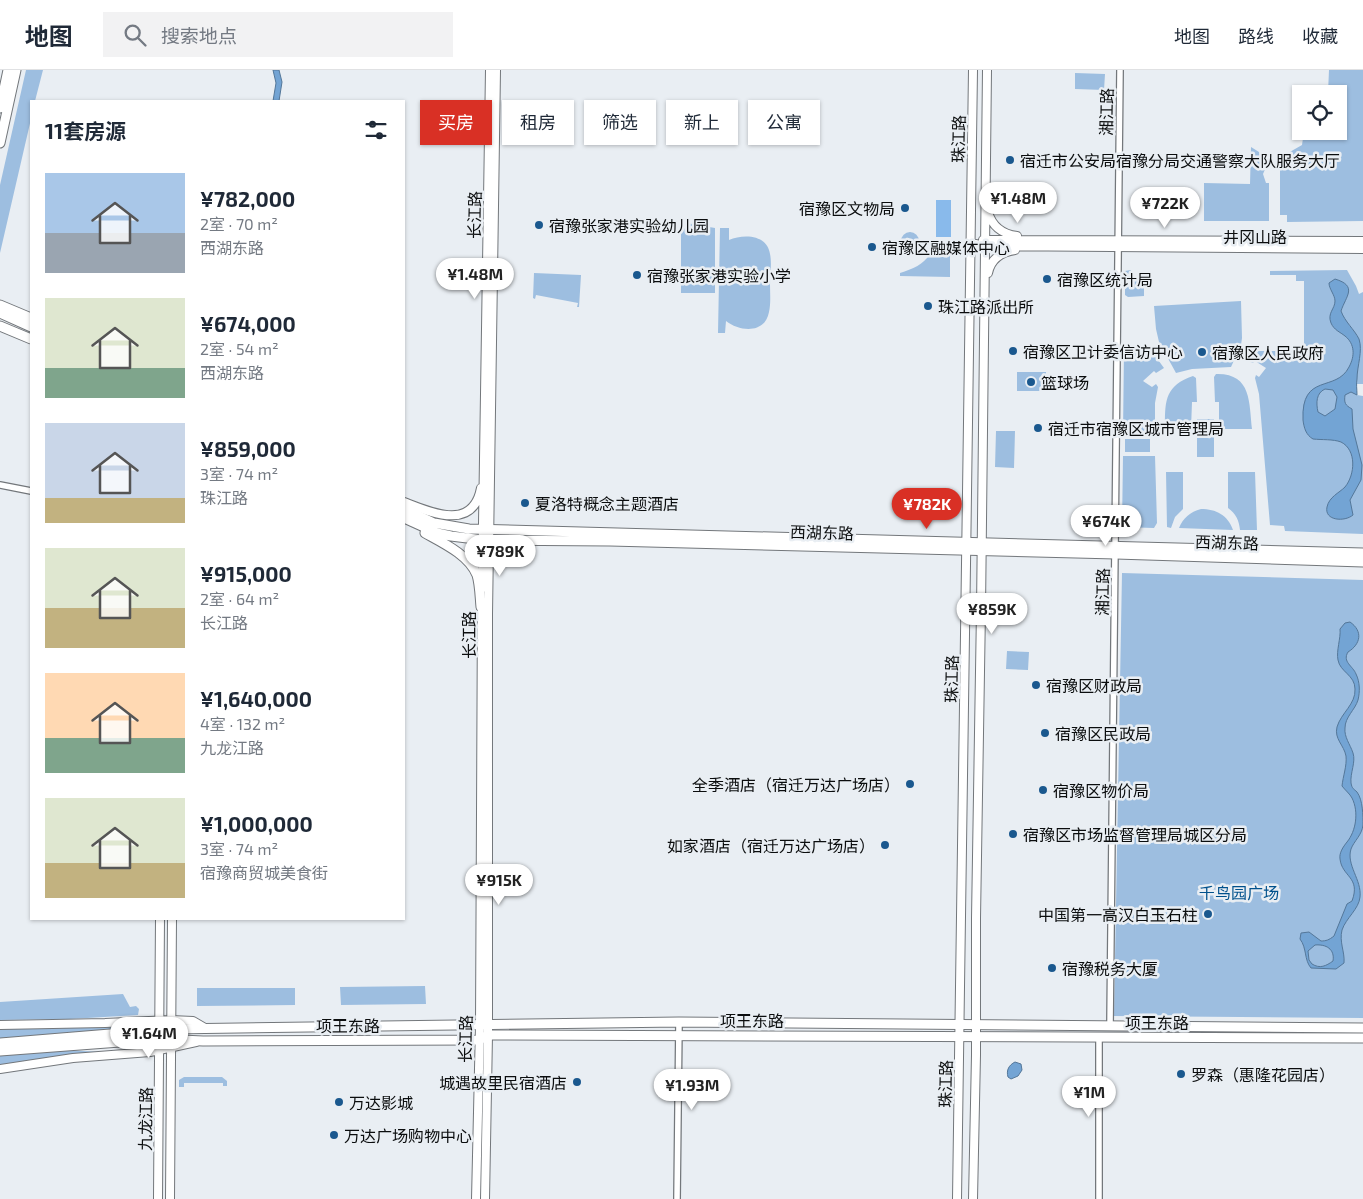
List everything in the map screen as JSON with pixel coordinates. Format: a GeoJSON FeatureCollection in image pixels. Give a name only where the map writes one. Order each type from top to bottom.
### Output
{"type":"FeatureCollection","features":[{"type":"Feature","properties":{"kind":"main road"},"geometry":{"type":"LineString","coordinates":[[0,108],[8,70]]}},
{"type":"Feature","properties":{"kind":"main road"},"geometry":{"type":"LineString","coordinates":[[0,143],[16,70]]}},
{"type":"Feature","properties":{"kind":"main road"},"geometry":{"type":"LineString","coordinates":[[0,305],[30,318]]}},
{"type":"Feature","properties":{"kind":"main road"},"geometry":{"type":"LineString","coordinates":[[0,314],[30,327]]}},
{"type":"Feature","properties":{"kind":"main road"},"geometry":{"type":"LineString","coordinates":[[0,326],[30,339]]}},
{"type":"Feature","properties":{"kind":"main road","name":"西湖东路"},"geometry":{"type":"LineString","coordinates":[[405,509],[434,523],[486,535]]}},
{"type":"Feature","properties":{"kind":"main road","name":"西湖东路"},"geometry":{"type":"LineString","coordinates":[[405,519],[436,533],[486,535],[1116,550],[1363,552]]}},
{"type":"Feature","properties":{"kind":"main road"},"geometry":{"type":"LineString","coordinates":[[405,520],[455,551],[468,562],[477,577],[482,607]]}},
{"type":"Feature","properties":{"kind":"main road","name":"西湖东路"},"geometry":{"type":"LineString","coordinates":[[1116,550],[1363,562]]}},
{"type":"Feature","properties":{"kind":"main road"},"geometry":{"type":"LineString","coordinates":[[1327,561],[1363,566]]}},
{"type":"Feature","properties":{"kind":"main road","name":"项王东路"},"geometry":{"type":"LineString","coordinates":[[0,1043],[143,1030],[159,1025],[171,1024],[205,1028],[681,1022],[1110,1025],[1352,1033],[1363,1039]]}},
{"type":"Feature","properties":{"kind":"main road","name":"项王东路"},"geometry":{"type":"LineString","coordinates":[[0,1051],[160,1039],[171,1044],[203,1040],[680,1035],[1099,1038],[1352,1033],[1363,1026]]}},
{"type":"Feature","properties":{"kind":"street","name":"长江路"},"geometry":{"type":"LineString","coordinates":[[484,1025],[482,607],[486,535],[484,459],[490,70]]}},
{"type":"Feature","properties":{"kind":"street","name":"长江路"},"geometry":{"type":"LineString","coordinates":[[476,1199],[484,1025],[486,535],[496,70]]}},
{"type":"Feature","properties":{"kind":"street","name":"珠江路"},"geometry":{"type":"LineString","coordinates":[[957,1199],[973,70]]}},
{"type":"Feature","properties":{"kind":"street","name":"珠江路"},"geometry":{"type":"LineString","coordinates":[[973,1199],[987,70]]}},
{"type":"Feature","properties":{"kind":"street","name":"湘江路"},"geometry":{"type":"LineString","coordinates":[[1110,1025],[1120,70]]}},
{"type":"Feature","properties":{"kind":"street"},"geometry":{"type":"LineString","coordinates":[[986,207],[992,222],[1004,233],[1049,243]]}},
{"type":"Feature","properties":{"kind":"street","name":"井冈山路"},"geometry":{"type":"LineString","coordinates":[[970,243],[1363,240]]}},
{"type":"Feature","properties":{"kind":"street"},"geometry":{"type":"LineString","coordinates":[[985,287],[989,268],[1001,254],[1049,243]]}},
{"type":"Feature","properties":{"kind":"street","name":"井冈山路"},"geometry":{"type":"LineString","coordinates":[[1118,243],[1236,250],[1363,251]]}},
{"type":"Feature","properties":{"kind":"street"},"geometry":{"type":"LineString","coordinates":[[405,502],[443,516],[467,511],[479,495],[484,459]]}},
{"type":"Feature","properties":{"kind":"street"},"geometry":{"type":"LineString","coordinates":[[0,485],[30,491]]}},
{"type":"Feature","properties":{"kind":"street","name":"九龙江路"},"geometry":{"type":"LineString","coordinates":[[158,1199],[160,920]]}},
{"type":"Feature","properties":{"kind":"street","name":"九龙江路"},"geometry":{"type":"LineString","coordinates":[[170,1199],[172,920]]}},
{"type":"Feature","properties":{"kind":"street"},"geometry":{"type":"LineString","coordinates":[[679,1199],[681,1022]]}},
{"type":"Feature","properties":{"kind":"street"},"geometry":{"type":"LineString","coordinates":[[0,1025],[105,1023],[159,1025]]}},
{"type":"Feature","properties":{"kind":"street","name":"长江路"},"geometry":{"type":"LineString","coordinates":[[483,1038],[485,1199]]}},
{"type":"Feature","properties":{"kind":"street"},"geometry":{"type":"LineString","coordinates":[[1099,1038],[1099,1199]]}},
{"type":"Feature","properties":{"kind":"street"},"geometry":{"type":"LineString","coordinates":[[0,1069],[73,1058],[141,1053],[160,1050],[171,1044]]}},
{"type":"Feature","properties":{"kind":"green space"},"geometry":{"type":"Polygon","coordinates":[[[26,70],[43,70],[35,100],[30,100],[30,123],[0,253],[0,185],[26,70]]]}},
{"type":"Feature","properties":{"kind":"green space"},"geometry":{"type":"Polygon","coordinates":[[[1329,70],[1363,70],[1363,221],[1287,222],[1287,215],[1280,215],[1280,168],[1286,160],[1288,153],[1302,145],[1303,140],[1347,140],[1347,85],[1328,85],[1329,70]]]}},
{"type":"Feature","properties":{"kind":"green space"},"geometry":{"type":"Polygon","coordinates":[[[1075,73],[1105,74],[1104,90],[1075,89],[1075,73]]]}},
{"type":"Feature","properties":{"kind":"green space"},"geometry":{"type":"Polygon","coordinates":[[[1251,147],[1259,152],[1260,158],[1266,167],[1263,174],[1266,183],[1269,183],[1269,221],[1204,221],[1204,183],[1250,184],[1251,147]]]}},
{"type":"Feature","properties":{"kind":"green space"},"geometry":{"type":"Polygon","coordinates":[[[681,222],[715,228],[715,293],[681,293],[681,222]]]}},
{"type":"Feature","properties":{"kind":"green space"},"geometry":{"type":"Polygon","coordinates":[[[720,228],[729,228],[729,240],[741,237],[754,237],[768,247],[771,261],[770,309],[767,319],[757,327],[745,329],[726,321],[725,333],[718,333],[720,228]]]}},
{"type":"Feature","properties":{"kind":"green space"},"geometry":{"type":"Polygon","coordinates":[[[910,232],[916,235],[919,241],[916,247],[910,250],[904,247],[901,241],[904,235],[910,232]]]}},
{"type":"Feature","properties":{"kind":"green space"},"geometry":{"type":"Polygon","coordinates":[[[933,244],[950,245],[950,277],[900,276],[900,273],[917,266],[925,260],[933,244]]]}},
{"type":"Feature","properties":{"kind":"green space"},"geometry":{"type":"Polygon","coordinates":[[[1131,270],[1131,278],[1144,278],[1144,296],[1128,297],[1125,295],[1125,271],[1131,270]]]}},
{"type":"Feature","properties":{"kind":"green space"},"geometry":{"type":"Polygon","coordinates":[[[1347,270],[1359,294],[1363,292],[1363,384],[1357,384],[1357,395],[1363,396],[1363,534],[1285,531],[1284,526],[1270,525],[1259,394],[1255,378],[1256,375],[1259,377],[1266,368],[1255,361],[1253,363],[1245,360],[1250,351],[1292,351],[1292,346],[1297,346],[1297,349],[1304,348],[1304,281],[1296,281],[1296,275],[1270,275],[1270,271],[1347,270]]]}},
{"type":"Feature","properties":{"kind":"green space"},"geometry":{"type":"Polygon","coordinates":[[[534,273],[581,275],[579,307],[577,307],[578,303],[536,295],[535,299],[533,298],[534,273]]]}},
{"type":"Feature","properties":{"kind":"green space"},"geometry":{"type":"Polygon","coordinates":[[[1241,301],[1241,345],[1231,367],[1192,369],[1176,373],[1159,342],[1154,306],[1241,301]]]}},
{"type":"Feature","properties":{"kind":"green space"},"geometry":{"type":"Polygon","coordinates":[[[1124,349],[1150,349],[1164,368],[1156,373],[1154,371],[1143,381],[1152,387],[1156,384],[1158,387],[1155,403],[1155,434],[1123,434],[1124,349]]]}},
{"type":"Feature","properties":{"kind":"green space","name":"篮球场"},"geometry":{"type":"Polygon","coordinates":[[[1017,372],[1046,372],[1046,391],[1017,391],[1017,372]]]}},
{"type":"Feature","properties":{"kind":"green space"},"geometry":{"type":"Polygon","coordinates":[[[1216,374],[1228,375],[1242,384],[1249,400],[1252,429],[1219,429],[1219,402],[1215,402],[1214,377],[1216,374]]]}},
{"type":"Feature","properties":{"kind":"green space"},"geometry":{"type":"Polygon","coordinates":[[[1193,376],[1196,378],[1197,402],[1192,402],[1191,429],[1165,429],[1166,403],[1171,390],[1183,380],[1193,376]]]}},
{"type":"Feature","properties":{"kind":"green space"},"geometry":{"type":"Polygon","coordinates":[[[1197,419],[1214,419],[1214,457],[1197,457],[1197,419]]]}},
{"type":"Feature","properties":{"kind":"green space"},"geometry":{"type":"Polygon","coordinates":[[[996,431],[1015,431],[1014,468],[995,467],[996,431]]]}},
{"type":"Feature","properties":{"kind":"green space"},"geometry":{"type":"Polygon","coordinates":[[[1125,439],[1150,439],[1150,452],[1125,452],[1125,439]]]}},
{"type":"Feature","properties":{"kind":"green space"},"geometry":{"type":"Polygon","coordinates":[[[1123,456],[1155,456],[1157,523],[1154,528],[1122,527],[1123,456]]]}},
{"type":"Feature","properties":{"kind":"green space"},"geometry":{"type":"Polygon","coordinates":[[[1166,472],[1183,472],[1183,509],[1175,517],[1171,528],[1167,527],[1166,472]]]}},
{"type":"Feature","properties":{"kind":"green space"},"geometry":{"type":"Polygon","coordinates":[[[1228,472],[1255,472],[1257,530],[1240,530],[1237,518],[1228,508],[1228,472]]]}},
{"type":"Feature","properties":{"kind":"green space"},"geometry":{"type":"Polygon","coordinates":[[[1201,509],[1212,510],[1221,514],[1228,520],[1233,530],[1179,528],[1187,516],[1201,509]]]}},
{"type":"Feature","properties":{"kind":"green space","name":"千鸟园广场"},"geometry":{"type":"Polygon","coordinates":[[[1122,573],[1363,580],[1363,1018],[1114,1016],[1122,573]]]}},
{"type":"Feature","properties":{"kind":"green space"},"geometry":{"type":"Polygon","coordinates":[[[1007,651],[1029,652],[1028,670],[1006,669],[1007,651]]]}},
{"type":"Feature","properties":{"kind":"green space"},"geometry":{"type":"Polygon","coordinates":[[[425,986],[426,1004],[341,1005],[340,987],[425,986]]]}},
{"type":"Feature","properties":{"kind":"green space"},"geometry":{"type":"Polygon","coordinates":[[[197,988],[295,988],[295,1005],[197,1006],[197,988]]]}},
{"type":"Feature","properties":{"kind":"green space"},"geometry":{"type":"Polygon","coordinates":[[[123,994],[130,1007],[136,1006],[139,1009],[138,1015],[70,1019],[0,1020],[0,1002],[123,994]]]}},
{"type":"Feature","properties":{"kind":"green space"},"geometry":{"type":"Polygon","coordinates":[[[139,1024],[139,1027],[0,1039],[0,1029],[47,1029],[139,1024]]]}},
{"type":"Feature","properties":{"kind":"green space"},"geometry":{"type":"Polygon","coordinates":[[[65,1050],[103,1052],[0,1065],[0,1055],[65,1050]]]}},
{"type":"Feature","properties":{"kind":"green space"},"geometry":{"type":"Polygon","coordinates":[[[184,1077],[222,1077],[227,1081],[227,1086],[223,1086],[223,1083],[184,1083],[184,1087],[179,1087],[179,1080],[184,1077]]]}},
{"type":"Feature","properties":{"kind":"shaded area"},"geometry":{"type":"Polygon","coordinates":[[[273,70],[279,70],[282,82],[279,100],[273,100],[276,83],[273,70]]]}},
{"type":"Feature","properties":{"kind":"shaded area"},"geometry":{"type":"Polygon","coordinates":[[[936,200],[951,200],[951,237],[936,237],[936,200]]]}},
{"type":"Feature","properties":{"kind":"shaded area"},"geometry":{"type":"Polygon","coordinates":[[[1335,279],[1342,282],[1348,288],[1341,311],[1355,332],[1360,344],[1357,395],[1351,392],[1345,395],[1345,400],[1346,405],[1352,409],[1353,429],[1362,465],[1361,480],[1350,500],[1353,515],[1345,519],[1332,518],[1327,512],[1327,507],[1332,498],[1345,487],[1351,476],[1353,463],[1350,451],[1341,442],[1313,439],[1306,431],[1303,420],[1304,405],[1308,395],[1320,385],[1343,375],[1352,359],[1353,350],[1351,343],[1335,329],[1330,320],[1335,301],[1329,283],[1335,279]],[[1325,389],[1317,399],[1318,412],[1325,416],[1335,409],[1337,397],[1333,390],[1325,389]]]}},
{"type":"Feature","properties":{"kind":"shaded area"},"geometry":{"type":"Polygon","coordinates":[[[1350,622],[1359,633],[1356,645],[1346,655],[1347,661],[1357,677],[1359,697],[1345,724],[1345,731],[1354,756],[1351,785],[1359,795],[1363,813],[1362,829],[1352,846],[1350,855],[1352,867],[1359,885],[1360,897],[1357,906],[1342,930],[1341,939],[1344,963],[1336,969],[1311,968],[1300,939],[1301,933],[1309,932],[1321,941],[1328,940],[1334,936],[1347,904],[1352,901],[1354,893],[1353,882],[1341,865],[1340,857],[1353,832],[1356,821],[1352,798],[1342,786],[1346,756],[1336,731],[1355,694],[1353,680],[1339,664],[1338,660],[1340,629],[1345,623],[1350,622]],[[1315,945],[1308,951],[1309,960],[1312,964],[1320,967],[1333,961],[1333,953],[1326,946],[1315,945]]]}},
{"type":"Feature","properties":{"kind":"shaded area"},"geometry":{"type":"Polygon","coordinates":[[[1015,1062],[1021,1064],[1022,1070],[1018,1076],[1011,1079],[1007,1074],[1010,1066],[1015,1062]]]}},
{"type":"Feature","properties":{"kind":"place","name":"宿迁市公安局宿豫分局交通警察大队服务大厅"},"geometry":{"type":"Point","coordinates":[1010,160]}},
{"type":"Feature","properties":{"kind":"place","name":"宿豫区文物局"},"geometry":{"type":"Point","coordinates":[905,208]}},
{"type":"Feature","properties":{"kind":"place","name":"宿豫张家港实验幼儿园"},"geometry":{"type":"Point","coordinates":[539,225]}},
{"type":"Feature","properties":{"kind":"place","name":"宿豫区融媒体中心"},"geometry":{"type":"Point","coordinates":[872,247]}},
{"type":"Feature","properties":{"kind":"place","name":"宿豫张家港实验小学"},"geometry":{"type":"Point","coordinates":[637,275]}},
{"type":"Feature","properties":{"kind":"place","name":"宿豫区统计局"},"geometry":{"type":"Point","coordinates":[1047,279]}},
{"type":"Feature","properties":{"kind":"place","name":"珠江路派出所"},"geometry":{"type":"Point","coordinates":[928,306]}},
{"type":"Feature","properties":{"kind":"place","name":"宿豫区卫计委信访中心"},"geometry":{"type":"Point","coordinates":[1013,351]}},
{"type":"Feature","properties":{"kind":"place","name":"宿豫区人民政府"},"geometry":{"type":"Point","coordinates":[1202,352]}},
{"type":"Feature","properties":{"kind":"place","name":"篮球场"},"geometry":{"type":"Point","coordinates":[1031,382]}},
{"type":"Feature","properties":{"kind":"place","name":"宿迁市宿豫区城市管理局"},"geometry":{"type":"Point","coordinates":[1038,428]}},
{"type":"Feature","properties":{"kind":"place","name":"夏洛特概念主题酒店"},"geometry":{"type":"Point","coordinates":[525,503]}},
{"type":"Feature","properties":{"kind":"place","name":"宿豫区财政局"},"geometry":{"type":"Point","coordinates":[1036,685]}},
{"type":"Feature","properties":{"kind":"place","name":"宿豫区民政局"},"geometry":{"type":"Point","coordinates":[1045,733]}},
{"type":"Feature","properties":{"kind":"place","name":"全季酒店（宿迁万达广场店）"},"geometry":{"type":"Point","coordinates":[910,784]}},
{"type":"Feature","properties":{"kind":"place","name":"宿豫区物价局"},"geometry":{"type":"Point","coordinates":[1043,790]}},
{"type":"Feature","properties":{"kind":"place","name":"宿豫区市场监督管理局城区分局"},"geometry":{"type":"Point","coordinates":[1013,834]}},
{"type":"Feature","properties":{"kind":"place","name":"如家酒店（宿迁万达广场店）"},"geometry":{"type":"Point","coordinates":[885,845]}},
{"type":"Feature","properties":{"kind":"place","name":"中国第一高汉白玉石柱"},"geometry":{"type":"Point","coordinates":[1208,914]}},
{"type":"Feature","properties":{"kind":"place","name":"宿豫税务大厦"},"geometry":{"type":"Point","coordinates":[1052,968]}},
{"type":"Feature","properties":{"kind":"place","name":"罗森（惠隆花园店）"},"geometry":{"type":"Point","coordinates":[1181,1074]}},
{"type":"Feature","properties":{"kind":"place","name":"城遇故里民宿酒店"},"geometry":{"type":"Point","coordinates":[577,1082]}},
{"type":"Feature","properties":{"kind":"place","name":"万达影城"},"geometry":{"type":"Point","coordinates":[339,1102]}},
{"type":"Feature","properties":{"kind":"place","name":"万达广场购物中心"},"geometry":{"type":"Point","coordinates":[334,1135]}}]}
